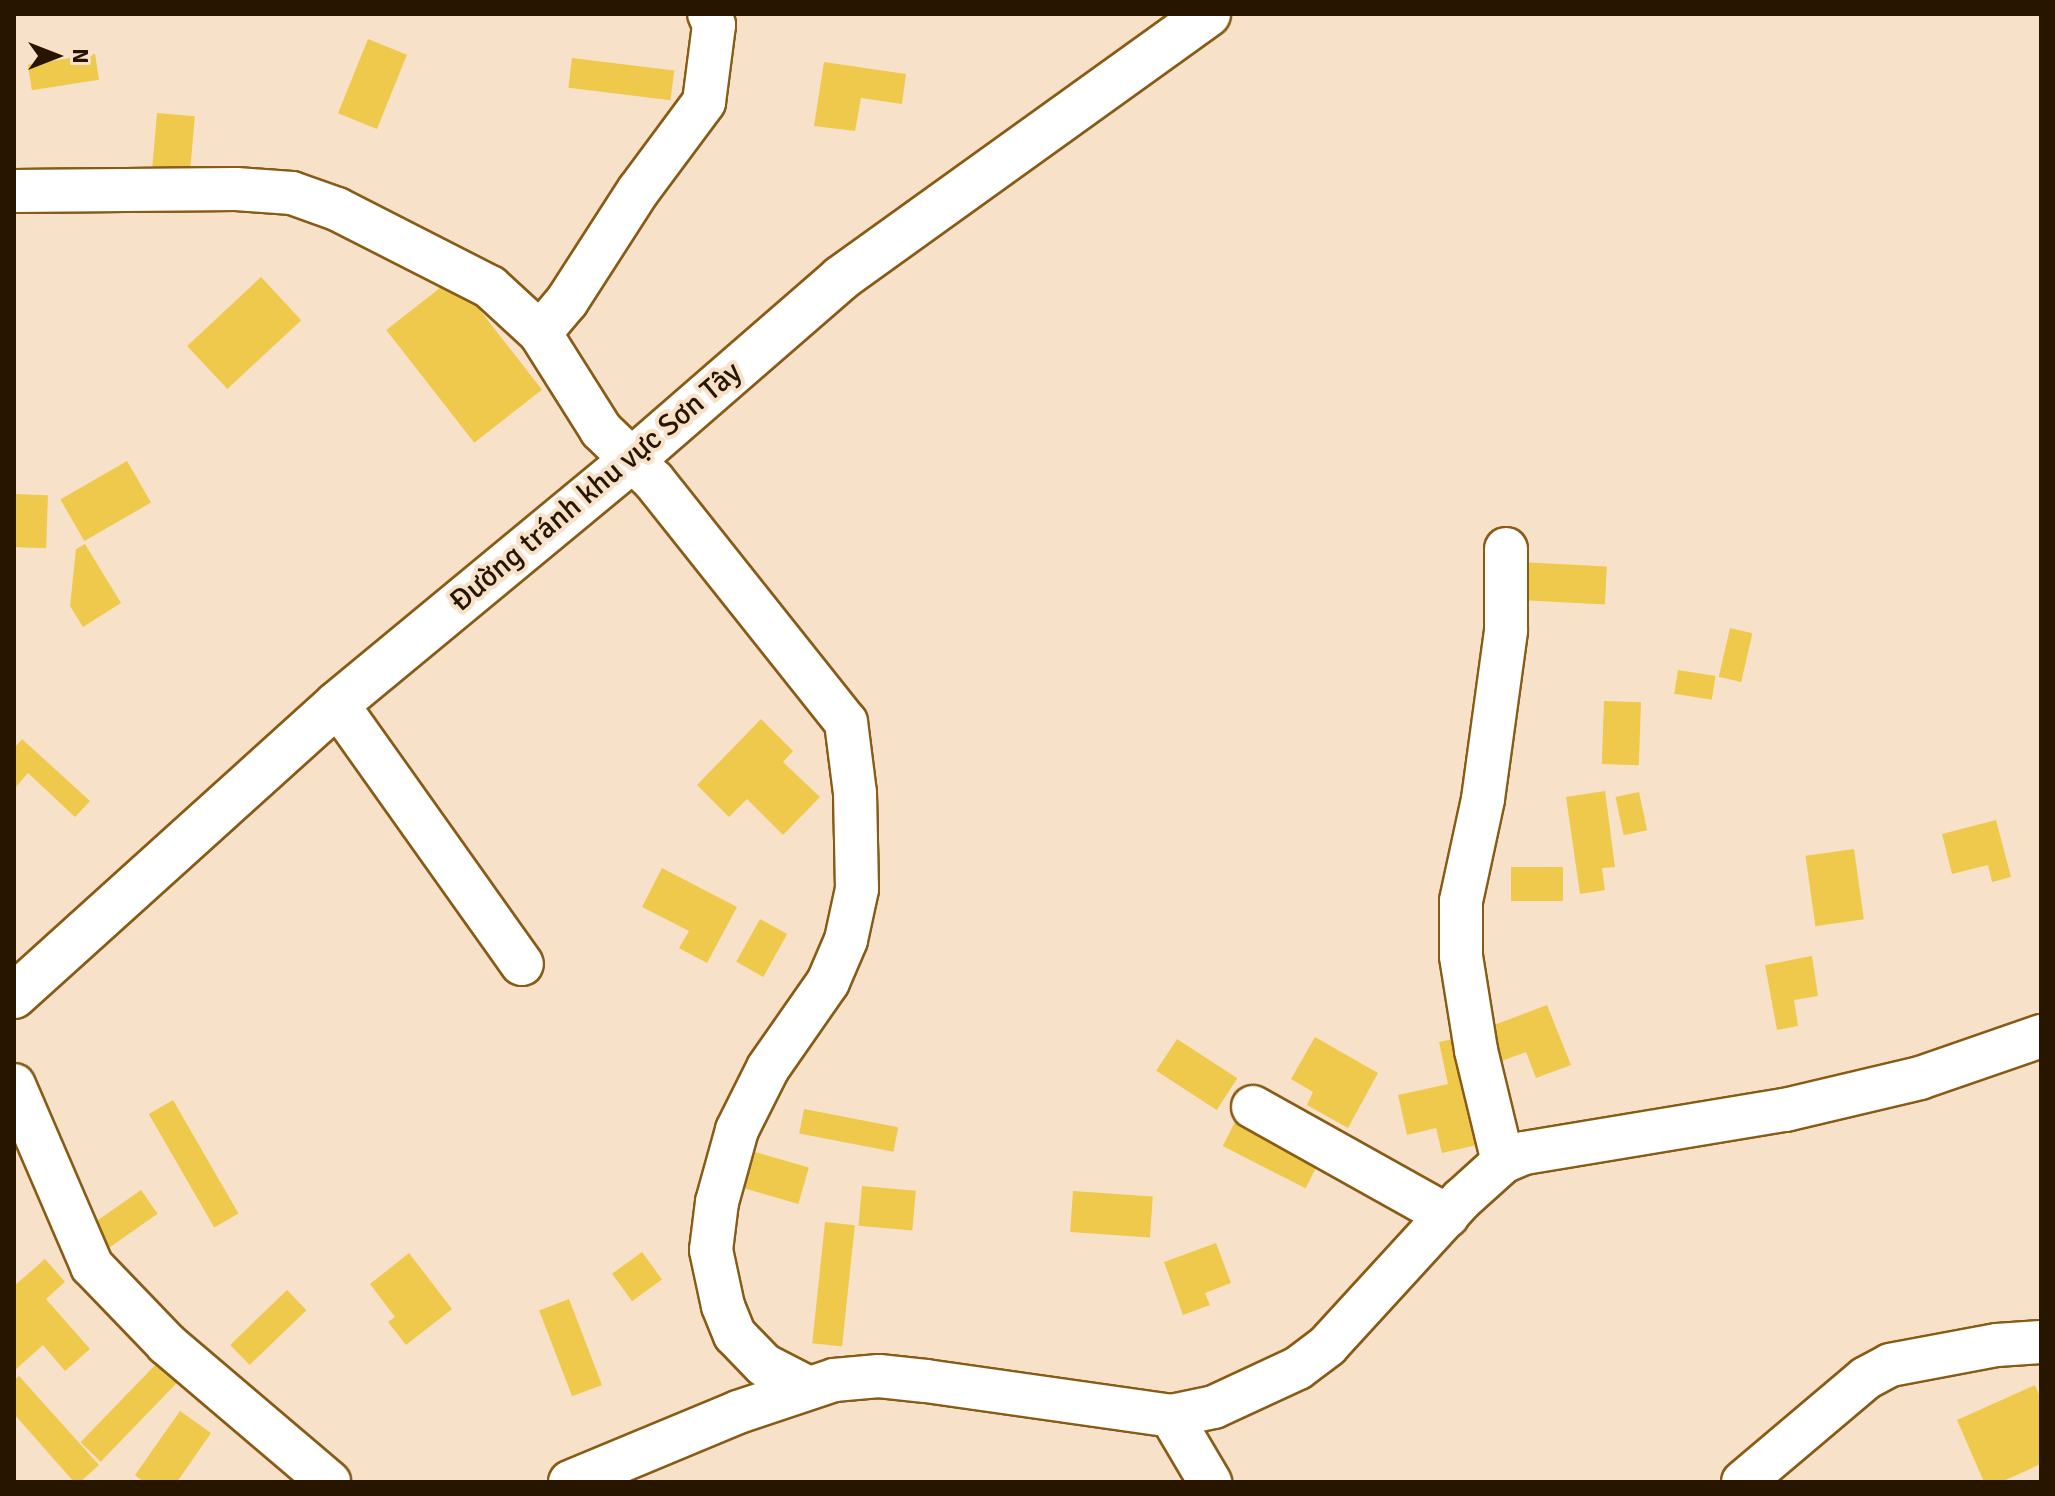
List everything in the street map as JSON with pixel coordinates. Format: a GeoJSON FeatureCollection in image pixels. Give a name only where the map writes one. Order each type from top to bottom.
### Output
{"type":"FeatureCollection","features":[{"type":"Feature","properties":{"kind":"highway","name":"Đường tránh khu vực Sơn Tây"},"geometry":{"type":"LineString","coordinates":[[14,996],[337,704],[632,460],[841,278],[1208,14]]}},
{"type":"Feature","properties":{"kind":"street"},"geometry":{"type":"LineString","coordinates":[[540,333],[567,301],[638,191],[704,102],[714,25],[709,14]]}},
{"type":"Feature","properties":{"kind":"street"},"geometry":{"type":"LineString","coordinates":[[14,191],[236,189],[292,193],[337,209],[490,287],[540,333],[601,430],[654,481],[846,722],[855,793],[857,889],[846,940],[828,982],[768,1068],[737,1130],[717,1202],[711,1250],[723,1306],[735,1335],[764,1365],[807,1387]]}},
{"type":"Feature","properties":{"kind":"street"},"geometry":{"type":"LineString","coordinates":[[1503,1162],[1476,1050],[1461,956],[1461,901],[1483,799],[1506,630],[1506,549]]}},
{"type":"Feature","properties":{"kind":"street"},"geometry":{"type":"LineString","coordinates":[[337,704],[522,964]]}},
{"type":"Feature","properties":{"kind":"street"},"geometry":{"type":"LineString","coordinates":[[570,1482],[807,1387],[879,1376],[994,1389],[1171,1416],[1214,1407],[1298,1368],[1328,1345],[1448,1216],[1503,1162],[1524,1153],[1600,1138],[1785,1110],[1920,1078],[2041,1036]]}},
{"type":"Feature","properties":{"kind":"street"},"geometry":{"type":"LineString","coordinates":[[14,1085],[92,1266],[167,1344],[329,1482]]}},
{"type":"Feature","properties":{"kind":"street"},"geometry":{"type":"LineString","coordinates":[[1253,1107],[1448,1216]]}},
{"type":"Feature","properties":{"kind":"street"},"geometry":{"type":"LineString","coordinates":[[1743,1482],[1866,1378],[1890,1365],[1997,1345],[2041,1342]]}},
{"type":"Feature","properties":{"kind":"street"},"geometry":{"type":"LineString","coordinates":[[1171,1416],[1210,1482]]}},
{"type":"Feature","properties":{"kind":"building"},"geometry":{"type":"Polygon","coordinates":[[[368,39],[407,55],[377,129],[338,113],[368,39]]]}},
{"type":"Feature","properties":{"kind":"building"},"geometry":{"type":"Polygon","coordinates":[[[95,54],[99,80],[32,90],[28,65],[95,54]]]}},
{"type":"Feature","properties":{"kind":"building"},"geometry":{"type":"Polygon","coordinates":[[[572,58],[674,71],[671,100],[568,88],[572,58]]]}},
{"type":"Feature","properties":{"kind":"building"},"geometry":{"type":"Polygon","coordinates":[[[824,62],[906,74],[902,104],[861,98],[855,131],[814,126],[824,62]]]}},
{"type":"Feature","properties":{"kind":"building"},"geometry":{"type":"Polygon","coordinates":[[[157,113],[195,116],[189,181],[151,178],[157,113]]]}},
{"type":"Feature","properties":{"kind":"building"},"geometry":{"type":"Polygon","coordinates":[[[261,277],[301,320],[227,389],[187,346],[261,277]]]}},
{"type":"Feature","properties":{"kind":"building"},"geometry":{"type":"Polygon","coordinates":[[[454,277],[542,390],[474,443],[386,330],[454,277]]]}},
{"type":"Feature","properties":{"kind":"building"},"geometry":{"type":"Polygon","coordinates":[[[127,461],[151,503],[84,541],[60,500],[127,461]]]}},
{"type":"Feature","properties":{"kind":"building"},"geometry":{"type":"Polygon","coordinates":[[[14,494],[48,495],[46,548],[14,547],[14,494]]]}},
{"type":"Feature","properties":{"kind":"building"},"geometry":{"type":"Polygon","coordinates":[[[85,544],[121,603],[83,627],[70,606],[76,549],[85,544]]]}},
{"type":"Feature","properties":{"kind":"building"},"geometry":{"type":"Polygon","coordinates":[[[1521,562],[1607,567],[1605,604],[1519,600],[1521,562]]]}},
{"type":"Feature","properties":{"kind":"building"},"geometry":{"type":"Polygon","coordinates":[[[1730,628],[1752,633],[1741,682],[1719,677],[1730,628]]]}},
{"type":"Feature","properties":{"kind":"building"},"geometry":{"type":"Polygon","coordinates":[[[1678,670],[1716,676],[1712,700],[1674,694],[1678,670]]]}},
{"type":"Feature","properties":{"kind":"building"},"geometry":{"type":"Polygon","coordinates":[[[1604,701],[1641,702],[1639,765],[1602,764],[1604,701]]]}},
{"type":"Feature","properties":{"kind":"building"},"geometry":{"type":"Polygon","coordinates":[[[761,719],[793,751],[783,762],[820,797],[783,835],[747,799],[729,817],[697,785],[761,719]]]}},
{"type":"Feature","properties":{"kind":"building"},"geometry":{"type":"Polygon","coordinates":[[[22,739],[90,801],[75,817],[28,773],[14,789],[14,748],[22,739]]]}},
{"type":"Feature","properties":{"kind":"building"},"geometry":{"type":"Polygon","coordinates":[[[1605,791],[1615,867],[1602,868],[1605,890],[1580,894],[1566,797],[1605,791]]]}},
{"type":"Feature","properties":{"kind":"building"},"geometry":{"type":"Polygon","coordinates":[[[1639,792],[1647,830],[1624,835],[1616,797],[1639,792]]]}},
{"type":"Feature","properties":{"kind":"building"},"geometry":{"type":"Polygon","coordinates":[[[1996,820],[2011,877],[1992,882],[1988,865],[1952,874],[1942,834],[1996,820]]]}},
{"type":"Feature","properties":{"kind":"building"},"geometry":{"type":"Polygon","coordinates":[[[1854,849],[1864,919],[1815,926],[1805,856],[1854,849]]]}},
{"type":"Feature","properties":{"kind":"building"},"geometry":{"type":"Polygon","coordinates":[[[1511,867],[1563,867],[1563,901],[1511,901],[1511,867]]]}},
{"type":"Feature","properties":{"kind":"building"},"geometry":{"type":"Polygon","coordinates":[[[662,868],[737,907],[707,963],[679,948],[689,931],[642,907],[662,868]]]}},
{"type":"Feature","properties":{"kind":"building"},"geometry":{"type":"Polygon","coordinates":[[[760,919],[787,934],[763,977],[736,962],[760,919]]]}},
{"type":"Feature","properties":{"kind":"building"},"geometry":{"type":"Polygon","coordinates":[[[1812,956],[1818,996],[1794,1000],[1798,1026],[1777,1030],[1765,965],[1812,956]]]}},
{"type":"Feature","properties":{"kind":"building"},"geometry":{"type":"Polygon","coordinates":[[[1547,1005],[1571,1065],[1536,1078],[1526,1052],[1499,1062],[1486,1028],[1547,1005]]]}},
{"type":"Feature","properties":{"kind":"building"},"geometry":{"type":"Polygon","coordinates":[[[1466,1036],[1490,1142],[1442,1153],[1436,1128],[1407,1135],[1398,1095],[1448,1084],[1439,1042],[1466,1036]]]}},
{"type":"Feature","properties":{"kind":"building"},"geometry":{"type":"Polygon","coordinates":[[[1315,1037],[1378,1073],[1348,1128],[1307,1105],[1313,1092],[1291,1079],[1315,1037]]]}},
{"type":"Feature","properties":{"kind":"building"},"geometry":{"type":"Polygon","coordinates":[[[1177,1039],[1237,1078],[1217,1110],[1156,1071],[1177,1039]]]}},
{"type":"Feature","properties":{"kind":"building"},"geometry":{"type":"Polygon","coordinates":[[[173,1100],[238,1213],[214,1227],[149,1114],[173,1100]]]}},
{"type":"Feature","properties":{"kind":"building"},"geometry":{"type":"Polygon","coordinates":[[[804,1109],[898,1127],[893,1152],[799,1134],[804,1109]]]}},
{"type":"Feature","properties":{"kind":"building"},"geometry":{"type":"Polygon","coordinates":[[[1235,1122],[1318,1164],[1306,1188],[1223,1146],[1235,1122]]]}},
{"type":"Feature","properties":{"kind":"building"},"geometry":{"type":"Polygon","coordinates":[[[755,1152],[809,1167],[798,1204],[745,1189],[755,1152]]]}},
{"type":"Feature","properties":{"kind":"building"},"geometry":{"type":"Polygon","coordinates":[[[862,1186],[916,1191],[912,1231],[859,1226],[862,1186]]]}},
{"type":"Feature","properties":{"kind":"building"},"geometry":{"type":"Polygon","coordinates":[[[141,1190],[158,1214],[102,1253],[85,1229],[141,1190]]]}},
{"type":"Feature","properties":{"kind":"building"},"geometry":{"type":"Polygon","coordinates":[[[1073,1191],[1153,1197],[1150,1237],[1070,1232],[1073,1191]]]}},
{"type":"Feature","properties":{"kind":"building"},"geometry":{"type":"Polygon","coordinates":[[[825,1222],[855,1225],[842,1346],[812,1343],[825,1222]]]}},
{"type":"Feature","properties":{"kind":"building"},"geometry":{"type":"Polygon","coordinates":[[[1216,1243],[1231,1283],[1205,1293],[1210,1305],[1183,1315],[1164,1262],[1216,1243]]]}},
{"type":"Feature","properties":{"kind":"building"},"geometry":{"type":"Polygon","coordinates":[[[642,1252],[662,1280],[632,1301],[612,1274],[642,1252]]]}},
{"type":"Feature","properties":{"kind":"building"},"geometry":{"type":"Polygon","coordinates":[[[409,1253],[452,1309],[406,1345],[388,1322],[395,1317],[370,1284],[409,1253]]]}},
{"type":"Feature","properties":{"kind":"building"},"geometry":{"type":"Polygon","coordinates":[[[45,1259],[65,1282],[46,1299],[90,1349],[65,1371],[43,1345],[14,1371],[14,1286],[45,1259]]]}},
{"type":"Feature","properties":{"kind":"building"},"geometry":{"type":"Polygon","coordinates":[[[287,1290],[306,1310],[250,1365],[230,1345],[287,1290]]]}},
{"type":"Feature","properties":{"kind":"building"},"geometry":{"type":"Polygon","coordinates":[[[569,1299],[602,1385],[572,1396],[539,1310],[569,1299]]]}},
{"type":"Feature","properties":{"kind":"building"},"geometry":{"type":"Polygon","coordinates":[[[159,1361],[179,1380],[101,1462],[81,1442],[159,1361]]]}},
{"type":"Feature","properties":{"kind":"building"},"geometry":{"type":"Polygon","coordinates":[[[19,1376],[99,1465],[80,1482],[74,1482],[14,1414],[14,1380],[19,1376]]]}},
{"type":"Feature","properties":{"kind":"building"},"geometry":{"type":"Polygon","coordinates":[[[2035,1385],[2041,1399],[2041,1464],[2001,1482],[1984,1482],[1957,1420],[2035,1385]]]}},
{"type":"Feature","properties":{"kind":"building"},"geometry":{"type":"Polygon","coordinates":[[[180,1411],[211,1433],[177,1482],[144,1482],[135,1475],[180,1411]]]}}]}
